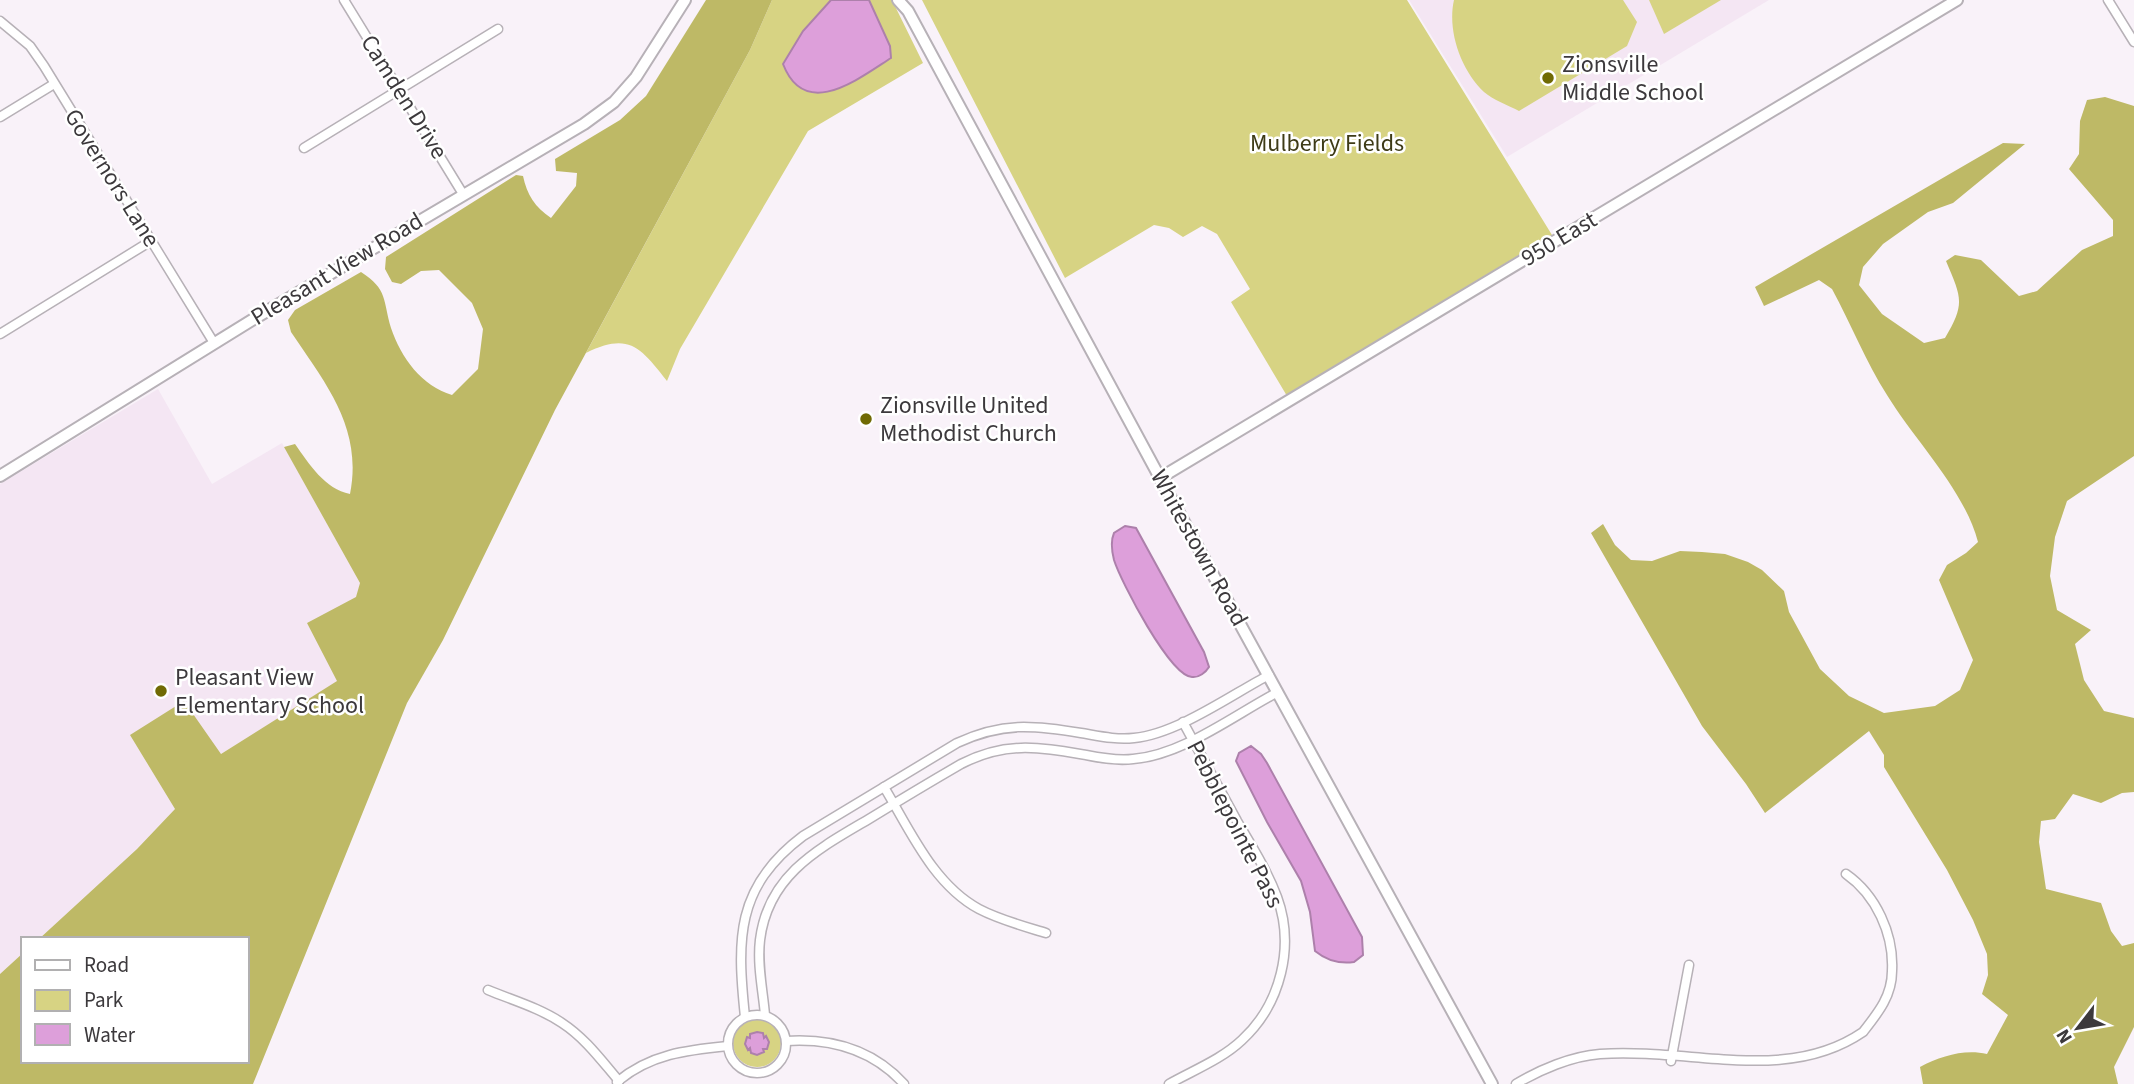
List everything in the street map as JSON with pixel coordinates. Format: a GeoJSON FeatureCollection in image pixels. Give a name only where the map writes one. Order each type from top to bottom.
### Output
{"type":"FeatureCollection","features":[{"type":"Feature","properties":{"kind":"street","name":"Camden Drive"},"geometry":{"type":"LineString","coordinates":[[344,0],[463,194]]}},
{"type":"Feature","properties":{"kind":"street","name":"Pleasant View Road"},"geometry":{"type":"LineString","coordinates":[[655,44],[660,28],[676,0]]}},
{"type":"Feature","properties":{"kind":"street","name":"Pleasant View Road"},"geometry":{"type":"LineString","coordinates":[[0,476],[214,343],[584,124],[614,102],[636,76],[685,0]]}},
{"type":"Feature","properties":{"kind":"street","name":"Whitestown Road"},"geometry":{"type":"LineString","coordinates":[[898,0],[907,6],[1160,478],[1492,1084]]}},
{"type":"Feature","properties":{"kind":"street","name":"950 East"},"geometry":{"type":"LineString","coordinates":[[1160,478],[1957,0]]}},
{"type":"Feature","properties":{"kind":"street"},"geometry":{"type":"LineString","coordinates":[[2108,0],[2134,42]]}},
{"type":"Feature","properties":{"kind":"street","name":"Governors Lane"},"geometry":{"type":"LineString","coordinates":[[0,20],[30,46],[214,343]]}},
{"type":"Feature","properties":{"kind":"street"},"geometry":{"type":"LineString","coordinates":[[304,148],[498,29]]}},
{"type":"Feature","properties":{"kind":"street"},"geometry":{"type":"LineString","coordinates":[[0,117],[54,84]]}},
{"type":"Feature","properties":{"kind":"street"},"geometry":{"type":"LineString","coordinates":[[0,334],[151,241]]}},
{"type":"Feature","properties":{"kind":"street"},"geometry":{"type":"LineString","coordinates":[[745,1017],[740,946],[747,910],[759,882],[791,845],[957,743],[993,729],[1037,726],[1124,739],[1156,734],[1269,675]]}},
{"type":"Feature","properties":{"kind":"street"},"geometry":{"type":"LineString","coordinates":[[765,1015],[760,942],[766,915],[776,893],[790,874],[813,852],[961,764],[994,750],[1034,747],[1109,759],[1134,759],[1169,751],[1278,692]]}},
{"type":"Feature","properties":{"kind":"street","name":"Pebblepointe Pass"},"geometry":{"type":"LineString","coordinates":[[1169,1084],[1232,1048],[1256,1025],[1278,985],[1285,947],[1282,915],[1272,885],[1183,722]]}},
{"type":"Feature","properties":{"kind":"street"},"geometry":{"type":"LineString","coordinates":[[884,787],[937,874],[959,896],[990,914],[1046,933]]}},
{"type":"Feature","properties":{"kind":"street"},"geometry":{"type":"LineString","coordinates":[[1838,1056],[1849,1048],[1880,1011],[1892,984],[1893,958],[1885,926],[1873,901],[1860,884],[1846,874]]}},
{"type":"Feature","properties":{"kind":"street"},"geometry":{"type":"LineString","coordinates":[[1671,1061],[1689,965]]}},
{"type":"Feature","properties":{"kind":"street"},"geometry":{"type":"LineString","coordinates":[[488,990],[564,1023],[585,1042],[617,1082],[643,1064],[666,1055],[728,1046]]}},
{"type":"Feature","properties":{"kind":"street"},"geometry":{"type":"LineString","coordinates":[[765,1015],[781,1026],[786,1041],[785,1052],[780,1062],[769,1070],[750,1072],[740,1068],[732,1059],[728,1046],[733,1028],[745,1017],[765,1015]]}},
{"type":"Feature","properties":{"kind":"street"},"geometry":{"type":"LineString","coordinates":[[786,1041],[823,1041],[850,1048],[882,1064],[904,1084]]}},
{"type":"Feature","properties":{"kind":"street"},"geometry":{"type":"LineString","coordinates":[[1516,1084],[1540,1069],[1598,1054],[1634,1055],[1706,1068]]}},
{"type":"Feature","properties":{"kind":"street"},"geometry":{"type":"LineString","coordinates":[[760,1073],[761,1084]]}},
{"type":"Feature","properties":{"kind":"shaded area"},"geometry":{"type":"Polygon","coordinates":[[[706,0],[772,0],[750,50],[555,410],[443,640],[407,703],[253,1084],[0,1084],[0,974],[21,955],[21,1063],[248,1063],[248,937],[41,937],[137,849],[175,809],[130,735],[184,701],[221,754],[337,681],[307,623],[356,597],[360,583],[284,447],[295,444],[325,481],[350,494],[353,470],[351,448],[338,408],[317,370],[291,332],[288,320],[295,310],[361,272],[380,290],[395,339],[407,360],[431,385],[452,395],[478,369],[483,329],[472,303],[439,270],[421,271],[401,284],[392,282],[385,269],[386,257],[516,175],[523,176],[532,200],[551,218],[576,186],[577,173],[556,171],[555,159],[620,120],[646,96],[706,0]]]}},
{"type":"Feature","properties":{"kind":"shaded area","name":"Zionsville Middle School"},"geometry":{"type":"Polygon","coordinates":[[[1409,0],[1769,0],[1507,157],[1409,0]]]}},
{"type":"Feature","properties":{"kind":"shaded area"},"geometry":{"type":"Polygon","coordinates":[[[2105,97],[2134,106],[2134,456],[2067,501],[2055,537],[2050,576],[2057,610],[2091,630],[2075,644],[2084,680],[2104,711],[2134,718],[2134,792],[2122,793],[2101,803],[2073,794],[2055,819],[2041,821],[2039,842],[2046,889],[2101,903],[2111,931],[2122,946],[2134,943],[2134,1027],[2114,1067],[2118,1084],[1923,1084],[1920,1067],[1928,1063],[1961,1053],[1987,1054],[2008,1015],[1982,994],[1988,975],[1987,954],[1947,870],[1884,767],[1884,755],[1869,731],[1765,813],[1702,726],[1591,533],[1603,524],[1615,545],[1631,560],[1652,561],[1680,551],[1702,552],[1725,554],[1762,570],[1784,591],[1789,612],[1820,669],[1849,696],[1884,713],[1935,706],[1960,690],[1973,660],[1939,580],[1947,565],[1978,542],[1962,503],[1887,395],[1832,289],[1819,280],[1764,306],[1755,287],[2003,143],[2025,144],[1953,203],[1928,212],[1883,244],[1863,267],[1859,285],[1882,314],[1924,343],[1945,338],[1956,316],[1958,292],[1946,261],[1955,255],[1981,260],[2019,296],[2037,291],[2082,250],[2113,236],[2113,220],[2069,169],[2079,154],[2080,121],[2087,100],[2105,97]]]}},
{"type":"Feature","properties":{"kind":"shaded area","name":"Pleasant View Elementary School"},"geometry":{"type":"Polygon","coordinates":[[[158,389],[212,484],[282,443],[360,583],[338,681],[221,754],[130,735],[175,809],[137,849],[41,937],[21,937],[21,955],[0,974],[0,484],[158,389]]]}},
{"type":"Feature","properties":{"kind":"green space"},"geometry":{"type":"Polygon","coordinates":[[[772,0],[892,0],[923,63],[808,131],[680,349],[667,381],[649,359],[632,346],[613,344],[586,353],[750,50],[772,0]]]}},
{"type":"Feature","properties":{"kind":"green space","name":"Mulberry Fields"},"geometry":{"type":"Polygon","coordinates":[[[922,0],[1407,0],[1552,235],[1287,396],[1231,302],[1250,289],[1217,234],[1202,226],[1183,237],[1169,228],[1154,225],[1065,278],[922,0]]]}},
{"type":"Feature","properties":{"kind":"green space"},"geometry":{"type":"Polygon","coordinates":[[[1454,0],[1623,0],[1637,22],[1627,46],[1519,111],[1484,92],[1469,73],[1454,37],[1454,0]]]}},
{"type":"Feature","properties":{"kind":"green space"},"geometry":{"type":"Polygon","coordinates":[[[1649,0],[1721,0],[1664,34],[1649,0]]]}},
{"type":"Feature","properties":{"kind":"green space"},"geometry":{"type":"Polygon","coordinates":[[[757,1019],[774,1026],[781,1043],[774,1060],[757,1067],[740,1060],[733,1043],[740,1026],[757,1019]]]}},
{"type":"Feature","properties":{"kind":"water"},"geometry":{"type":"Polygon","coordinates":[[[831,0],[869,0],[890,46],[891,58],[848,84],[818,93],[805,90],[793,81],[783,64],[803,31],[831,0]]]}},
{"type":"Feature","properties":{"kind":"water"},"geometry":{"type":"Polygon","coordinates":[[[1125,526],[1136,528],[1204,652],[1209,667],[1200,676],[1192,677],[1183,673],[1172,661],[1147,626],[1126,587],[1114,560],[1112,547],[1114,533],[1125,526]]]}},
{"type":"Feature","properties":{"kind":"water"},"geometry":{"type":"Polygon","coordinates":[[[1251,746],[1267,763],[1362,937],[1363,955],[1354,962],[1333,961],[1315,951],[1310,912],[1301,881],[1236,761],[1239,753],[1251,746]]]}},
{"type":"Feature","properties":{"kind":"water"},"geometry":{"type":"Polygon","coordinates":[[[763,1033],[769,1042],[767,1049],[757,1055],[751,1053],[745,1044],[750,1034],[763,1033]]]}},
{"type":"Feature","properties":{"kind":"place","name":"Zionsville Middle School"},"geometry":{"type":"Point","coordinates":[1548,78]}},
{"type":"Feature","properties":{"kind":"place","name":"Zionsville United Methodist Church"},"geometry":{"type":"Point","coordinates":[866,419]}},
{"type":"Feature","properties":{"kind":"place","name":"Pleasant View Elementary School"},"geometry":{"type":"Point","coordinates":[161,691]}}]}
